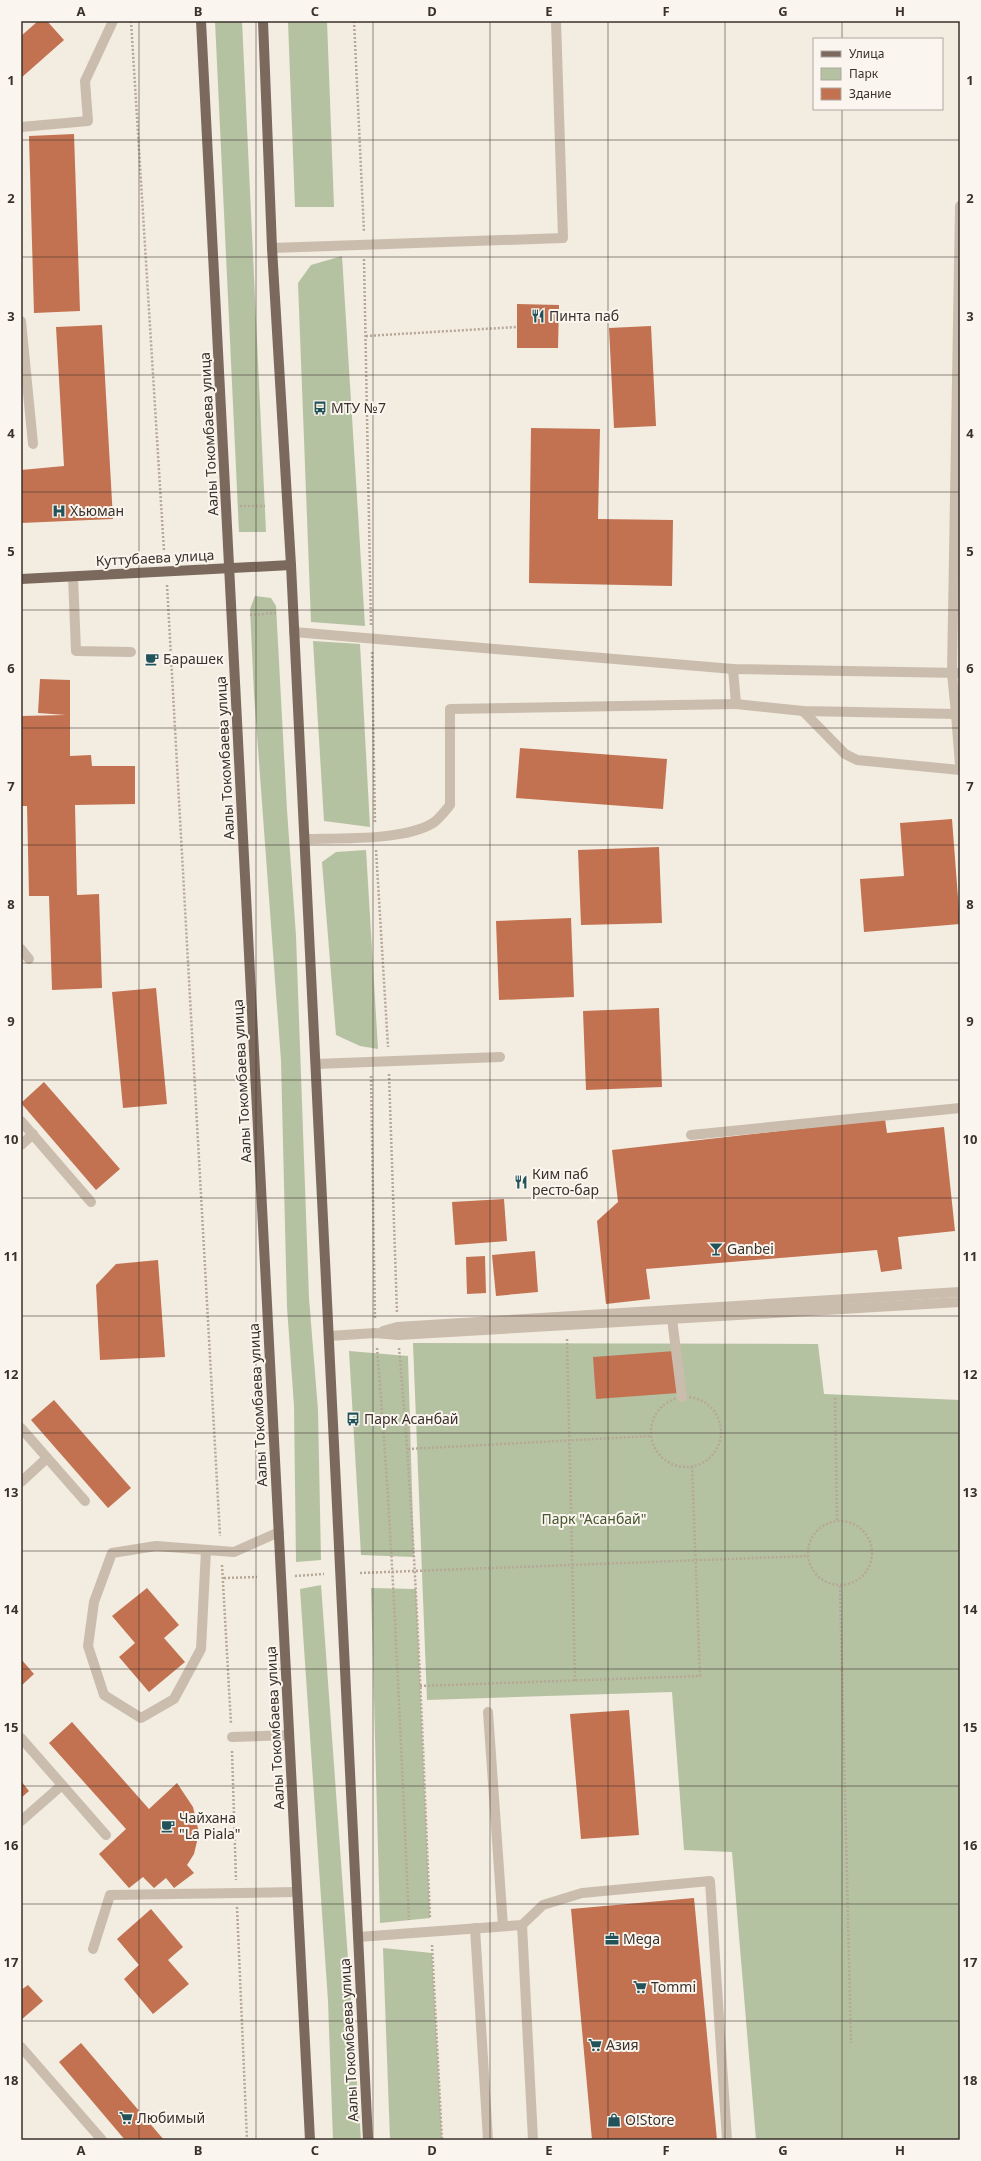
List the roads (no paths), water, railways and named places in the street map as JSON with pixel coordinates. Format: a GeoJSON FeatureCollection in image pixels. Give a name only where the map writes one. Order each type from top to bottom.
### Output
{"type":"FeatureCollection","features":[{"type":"Feature","properties":{"kind":"main road","name":"Аалы Токомбаева улица"},"geometry":{"type":"LineString","coordinates":[[201,21],[310,2140]]}},
{"type":"Feature","properties":{"kind":"main road","name":"Аалы Токомбаева улица"},"geometry":{"type":"LineString","coordinates":[[263,21],[272,248],[291,565],[305,839],[368,2140]]}},
{"type":"Feature","properties":{"kind":"main road","name":"Куттубаева улица"},"geometry":{"type":"LineString","coordinates":[[21,579],[291,565]]}},
{"type":"Feature","properties":{"kind":"street"},"geometry":{"type":"LineString","coordinates":[[21,127],[88,121],[85,81],[113,21]]}},
{"type":"Feature","properties":{"kind":"street"},"geometry":{"type":"LineString","coordinates":[[272,248],[563,238],[556,21]]}},
{"type":"Feature","properties":{"kind":"street"},"geometry":{"type":"LineString","coordinates":[[960,206],[956,673],[956,714],[960,765]]}},
{"type":"Feature","properties":{"kind":"street"},"geometry":{"type":"LineString","coordinates":[[21,321],[33,444]]}},
{"type":"Feature","properties":{"kind":"street"},"geometry":{"type":"LineString","coordinates":[[73,576],[76,651],[131,652]]}},
{"type":"Feature","properties":{"kind":"street"},"geometry":{"type":"LineString","coordinates":[[294,632],[372,637],[732,669],[956,673]]}},
{"type":"Feature","properties":{"kind":"street"},"geometry":{"type":"LineString","coordinates":[[732,669],[736,704]]}},
{"type":"Feature","properties":{"kind":"street"},"geometry":{"type":"LineString","coordinates":[[305,839],[375,836],[413,830],[433,823],[450,805],[450,709],[736,704],[803,711],[956,714]]}},
{"type":"Feature","properties":{"kind":"street"},"geometry":{"type":"LineString","coordinates":[[803,711],[845,754],[857,760],[960,770]]}},
{"type":"Feature","properties":{"kind":"street"},"geometry":{"type":"LineString","coordinates":[[21,948],[29,959]]}},
{"type":"Feature","properties":{"kind":"street"},"geometry":{"type":"LineString","coordinates":[[316,1064],[500,1057]]}},
{"type":"Feature","properties":{"kind":"street"},"geometry":{"type":"LineString","coordinates":[[691,1135],[960,1108]]}},
{"type":"Feature","properties":{"kind":"street"},"geometry":{"type":"LineString","coordinates":[[21,1121],[91,1202]]}},
{"type":"Feature","properties":{"kind":"street"},"geometry":{"type":"LineString","coordinates":[[21,1145],[33,1134]]}},
{"type":"Feature","properties":{"kind":"street"},"geometry":{"type":"LineString","coordinates":[[329,1336],[960,1292]]}},
{"type":"Feature","properties":{"kind":"street"},"geometry":{"type":"LineString","coordinates":[[398,1331],[567,1325],[960,1302]]}},
{"type":"Feature","properties":{"kind":"street"},"geometry":{"type":"LineString","coordinates":[[672,1319],[682,1397]]}},
{"type":"Feature","properties":{"kind":"street"},"geometry":{"type":"LineString","coordinates":[[21,1428],[85,1501]]}},
{"type":"Feature","properties":{"kind":"street"},"geometry":{"type":"LineString","coordinates":[[21,1482],[47,1458]]}},
{"type":"Feature","properties":{"kind":"street"},"geometry":{"type":"LineString","coordinates":[[206,1550],[201,1650],[174,1700],[141,1718],[104,1695],[88,1646],[94,1602],[112,1554],[156,1546],[234,1552],[279,1532]]}},
{"type":"Feature","properties":{"kind":"street"},"geometry":{"type":"LineString","coordinates":[[488,1712],[503,1926]]}},
{"type":"Feature","properties":{"kind":"street"},"geometry":{"type":"LineString","coordinates":[[232,1737],[289,1734]]}},
{"type":"Feature","properties":{"kind":"street"},"geometry":{"type":"LineString","coordinates":[[21,1738],[106,1835]]}},
{"type":"Feature","properties":{"kind":"street"},"geometry":{"type":"LineString","coordinates":[[21,1821],[62,1785]]}},
{"type":"Feature","properties":{"kind":"street"},"geometry":{"type":"LineString","coordinates":[[358,1937],[522,1925],[543,1906],[582,1893],[710,1880],[726,2140]]}},
{"type":"Feature","properties":{"kind":"street"},"geometry":{"type":"LineString","coordinates":[[93,1949],[110,1895],[297,1892]]}},
{"type":"Feature","properties":{"kind":"street"},"geometry":{"type":"LineString","coordinates":[[522,1925],[533,2140]]}},
{"type":"Feature","properties":{"kind":"street"},"geometry":{"type":"LineString","coordinates":[[475,1928],[488,2140]]}},
{"type":"Feature","properties":{"kind":"street"},"geometry":{"type":"LineString","coordinates":[[21,2047],[102,2140]]}},
{"type":"Feature","properties":{"kind":"place","name":"Пинта паб"},"geometry":{"type":"Point","coordinates":[538,316]}},
{"type":"Feature","properties":{"kind":"place","name":"МТУ №7"},"geometry":{"type":"Point","coordinates":[320,408]}},
{"type":"Feature","properties":{"kind":"place","name":"Хьюман"},"geometry":{"type":"Point","coordinates":[59,511]}},
{"type":"Feature","properties":{"kind":"place","name":"Барашек"},"geometry":{"type":"Point","coordinates":[152,659]}},
{"type":"Feature","properties":{"kind":"place","name":"Ким паб ресто-бар"},"geometry":{"type":"Point","coordinates":[521,1182]}},
{"type":"Feature","properties":{"kind":"place","name":"Ganbei"},"geometry":{"type":"Point","coordinates":[716,1249]}},
{"type":"Feature","properties":{"kind":"place","name":"Парк Асанбай"},"geometry":{"type":"Point","coordinates":[353,1419]}},
{"type":"Feature","properties":{"kind":"place","name":"Чайхана \"La Piala\""},"geometry":{"type":"Point","coordinates":[168,1826]}},
{"type":"Feature","properties":{"kind":"place","name":"Mega"},"geometry":{"type":"Point","coordinates":[612,1939]}},
{"type":"Feature","properties":{"kind":"place","name":"Tommi"},"geometry":{"type":"Point","coordinates":[640,1987]}},
{"type":"Feature","properties":{"kind":"place","name":"Азия"},"geometry":{"type":"Point","coordinates":[595,2045]}},
{"type":"Feature","properties":{"kind":"place","name":"Любимый"},"geometry":{"type":"Point","coordinates":[126,2118]}},
{"type":"Feature","properties":{"kind":"place","name":"O!Store"},"geometry":{"type":"Point","coordinates":[614,2120]}},
{"type":"Feature","properties":{"kind":"park label","name":"Парк \"Асанбай\""},"geometry":{"type":"Point","coordinates":[594,1519]}}]}
